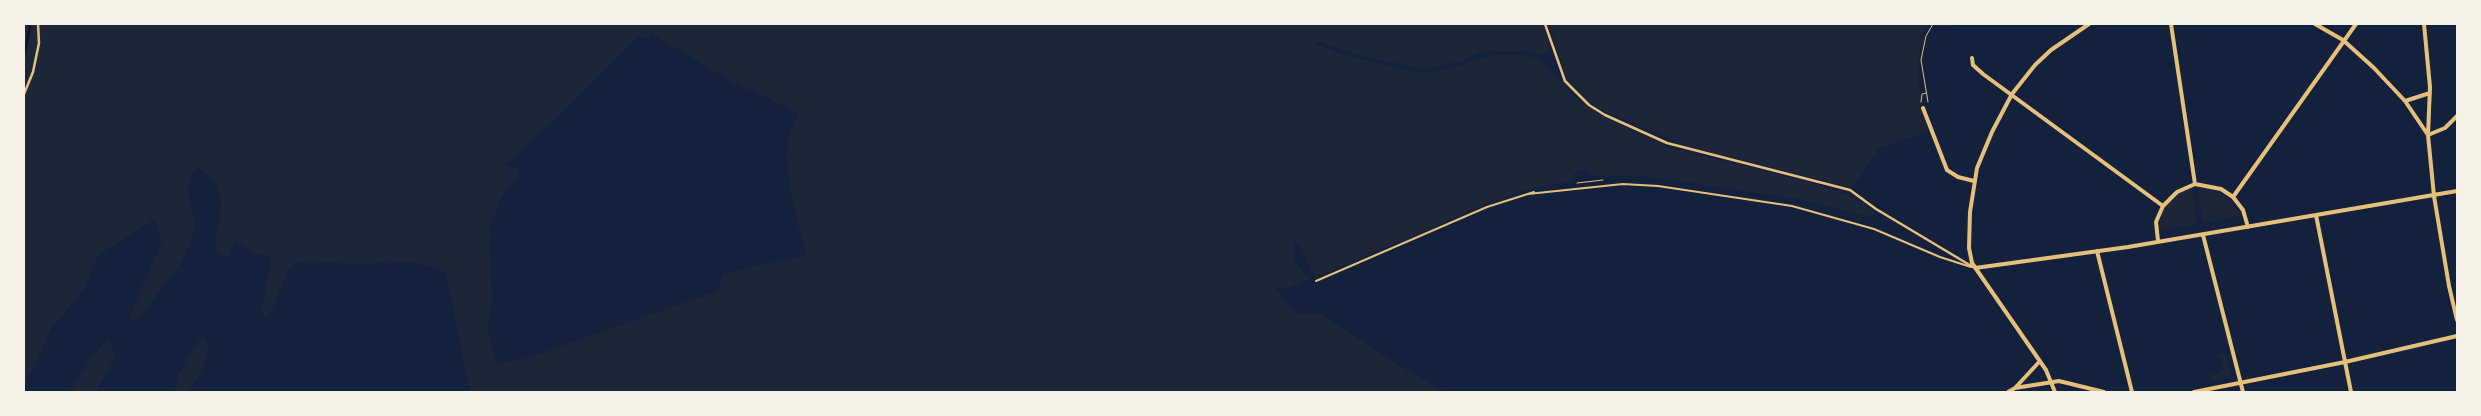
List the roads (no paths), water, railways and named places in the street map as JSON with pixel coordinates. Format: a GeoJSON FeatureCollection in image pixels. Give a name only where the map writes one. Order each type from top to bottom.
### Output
{"type":"FeatureCollection","features":[{"type":"Feature","properties":{"kind":"street"},"geometry":{"type":"LineString","coordinates":[[24,94],[33,72],[39,43],[38,24]]}},
{"type":"Feature","properties":{"kind":"street"},"geometry":{"type":"LineString","coordinates":[[1545,24],[1565,81],[1589,105],[1604,115],[1667,143],[1850,190],[1876,209],[1975,268],[2203,235],[2457,191]]}},
{"type":"Feature","properties":{"kind":"street"},"geometry":{"type":"LineString","coordinates":[[2055,392],[2040,361],[1975,268],[1969,248],[1970,212],[1974,181],[1992,132],[2012,94],[2035,65],[2052,50],[2089,24]]}},
{"type":"Feature","properties":{"kind":"street"},"geometry":{"type":"LineString","coordinates":[[2171,24],[2196,184]]}},
{"type":"Feature","properties":{"kind":"street"},"geometry":{"type":"LineString","coordinates":[[2315,24],[2343,40],[2374,68],[2405,101],[2428,135]]}},
{"type":"Feature","properties":{"kind":"street"},"geometry":{"type":"LineString","coordinates":[[2233,197],[2356,24]]}},
{"type":"Feature","properties":{"kind":"street"},"geometry":{"type":"LineString","coordinates":[[2424,24],[2430,93],[2428,135],[2434,196],[2449,286],[2457,320]]}},
{"type":"Feature","properties":{"kind":"street"},"geometry":{"type":"LineString","coordinates":[[1972,58],[1973,64],[1983,74],[2162,206]]}},
{"type":"Feature","properties":{"kind":"street"},"geometry":{"type":"LineString","coordinates":[[2405,101],[2430,93]]}},
{"type":"Feature","properties":{"kind":"street"},"geometry":{"type":"LineString","coordinates":[[1923,108],[1930,120],[1947,170],[1958,178],[1974,181]]}},
{"type":"Feature","properties":{"kind":"street"},"geometry":{"type":"LineString","coordinates":[[2428,135],[2446,128],[2457,116]]}},
{"type":"Feature","properties":{"kind":"street"},"geometry":{"type":"LineString","coordinates":[[2158,242],[2156,222],[2162,206],[2177,192],[2196,184],[2221,189],[2233,197],[2243,210],[2248,227]]}},
{"type":"Feature","properties":{"kind":"street"},"geometry":{"type":"LineString","coordinates":[[2316,215],[2351,392]]}},
{"type":"Feature","properties":{"kind":"street"},"geometry":{"type":"LineString","coordinates":[[2203,235],[2244,392]]}},
{"type":"Feature","properties":{"kind":"street"},"geometry":{"type":"LineString","coordinates":[[2097,251],[2132,392]]}},
{"type":"Feature","properties":{"kind":"street"},"geometry":{"type":"LineString","coordinates":[[2194,392],[2345,362],[2457,336]]}},
{"type":"Feature","properties":{"kind":"street"},"geometry":{"type":"LineString","coordinates":[[2008,392],[2015,388],[2040,361]]}},
{"type":"Feature","properties":{"kind":"street"},"geometry":{"type":"LineString","coordinates":[[2015,388],[2051,381],[2067,382],[2104,392]]}},
{"type":"Feature","properties":{"kind":"lane"},"geometry":{"type":"LineString","coordinates":[[1528,194],[1623,184],[1658,186],[1792,206],[1874,229],[1932,254],[1975,268]]}},
{"type":"Feature","properties":{"kind":"lane"},"geometry":{"type":"LineString","coordinates":[[1316,280],[1487,207],[1534,192]]}},
{"type":"Feature","properties":{"kind":"waterway"},"geometry":{"type":"LineString","coordinates":[[24,55],[30,27],[28,24]]}}]}
